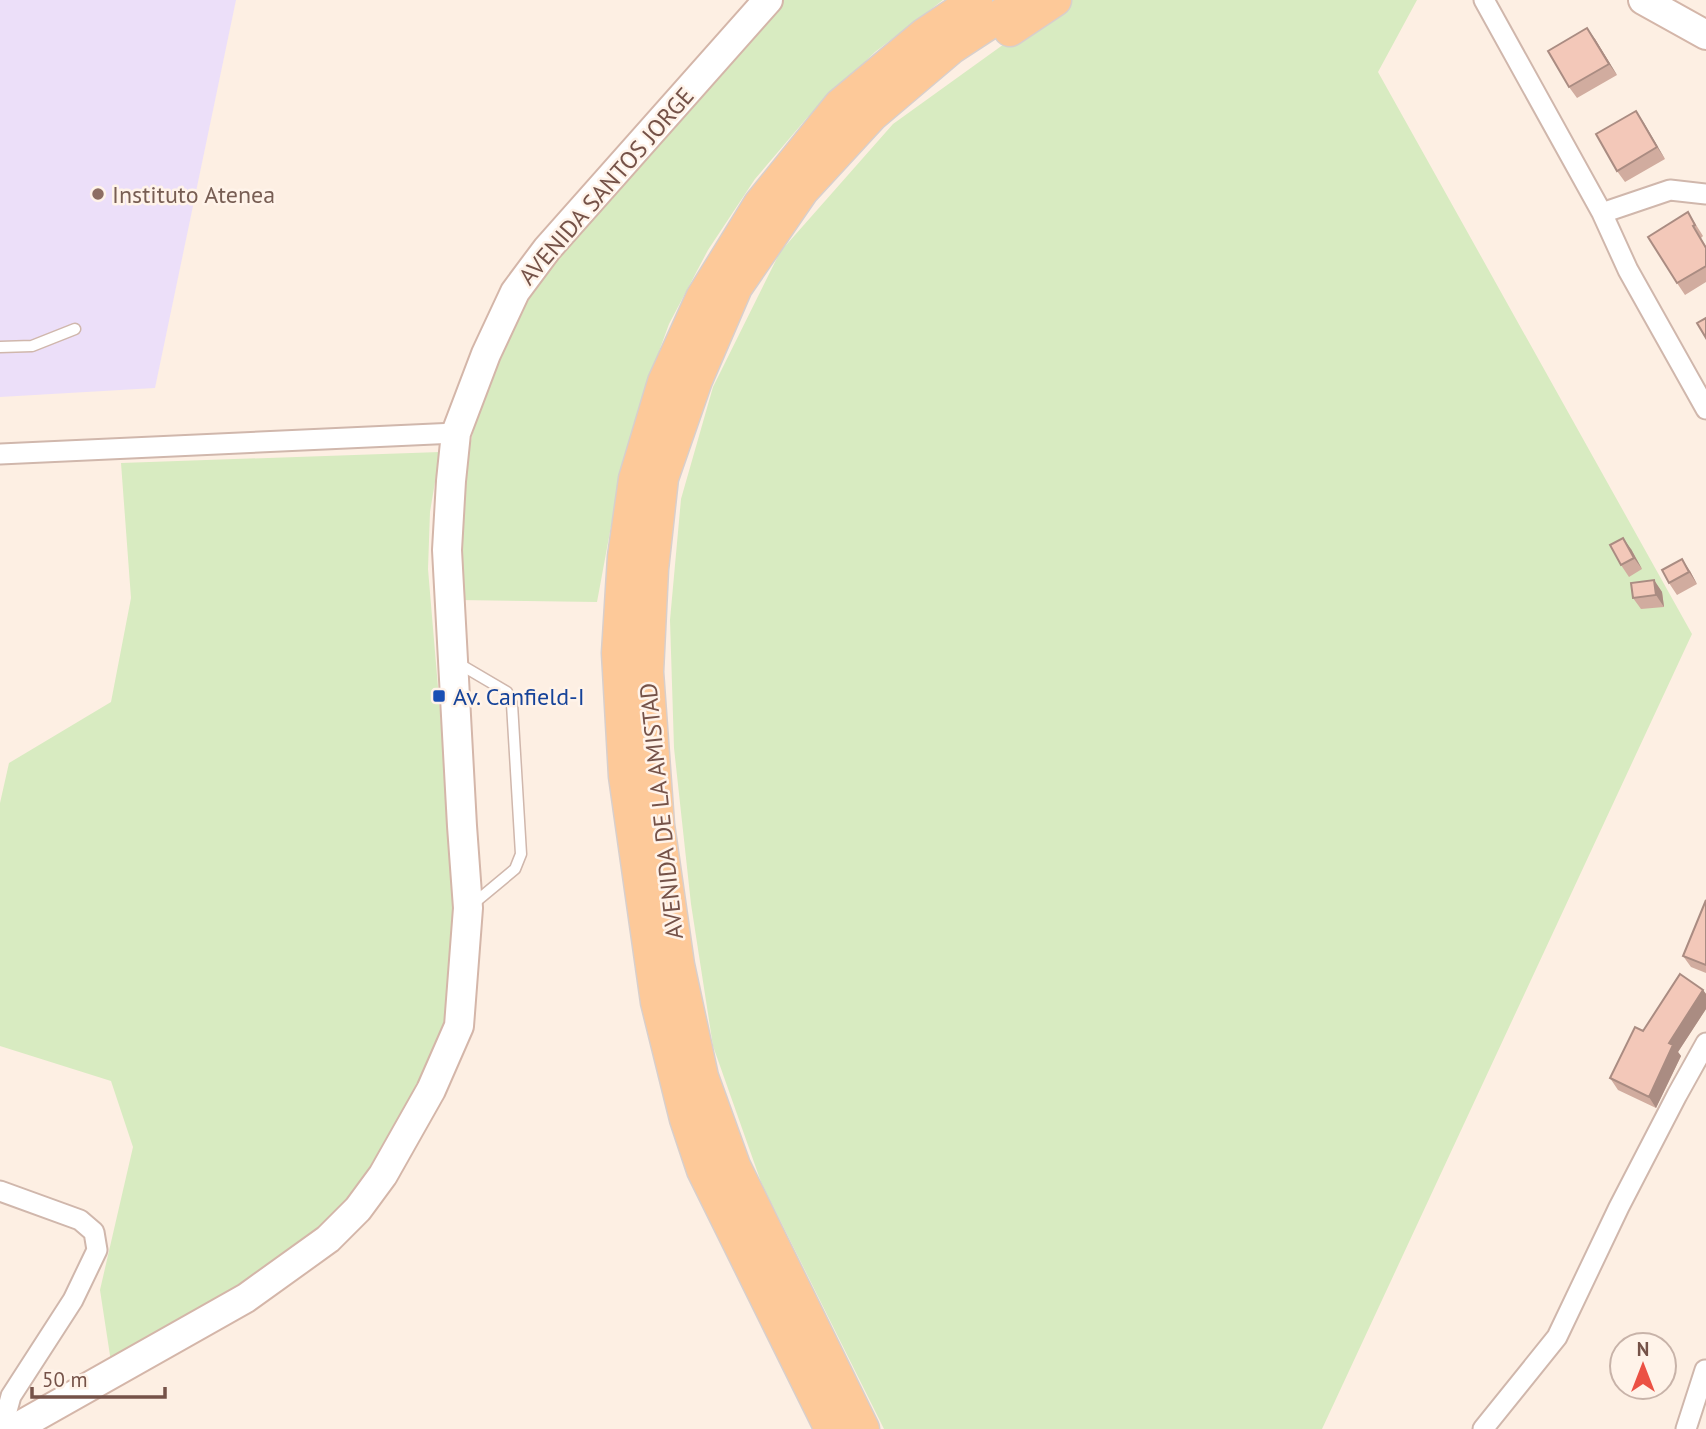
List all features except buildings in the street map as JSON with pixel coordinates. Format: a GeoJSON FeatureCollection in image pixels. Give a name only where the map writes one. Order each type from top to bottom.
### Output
{"type":"FeatureCollection","features":[{"type":"Feature","properties":{"kind":"main road","name":"AVENIDA DE LA AMISTAD"},"geometry":{"type":"LineString","coordinates":[[831,1429],[703,1170],[686,1119],[657,1002],[625,776],[618,653],[624,556],[635,479],[664,382],[702,298],[760,204],[840,105],[925,34],[976,0]]}},
{"type":"Feature","properties":{"kind":"main road","name":"AVENIDA DE LA AMISTAD"},"geometry":{"type":"LineString","coordinates":[[863,1429],[734,1166],[702,1077],[678,965],[658,825],[647,672],[652,569],[662,478],[696,380],[736,287],[802,191],[872,115],[951,48],[1024,0]]}},
{"type":"Feature","properties":{"kind":"main road"},"geometry":{"type":"LineString","coordinates":[[872,115],[1055,0]]}},
{"type":"Feature","properties":{"kind":"main road"},"geometry":{"type":"LineString","coordinates":[[1643,0],[1706,35]]}},
{"type":"Feature","properties":{"kind":"main road","name":"AVENIDA SANTOS JORGE"},"geometry":{"type":"LineString","coordinates":[[14,1429],[246,1298],[328,1239],[358,1209],[383,1175],[431,1090],[459,1026],[468,908],[447,550],[456,433],[486,354],[515,292],[547,249],[764,2]]}},
{"type":"Feature","properties":{"kind":"street"},"geometry":{"type":"LineString","coordinates":[[1484,0],[1602,213],[1628,270],[1706,409]]}},
{"type":"Feature","properties":{"kind":"street"},"geometry":{"type":"LineString","coordinates":[[1602,213],[1670,190],[1706,194]]}},
{"type":"Feature","properties":{"kind":"street"},"geometry":{"type":"LineString","coordinates":[[0,454],[456,433]]}},
{"type":"Feature","properties":{"kind":"street"},"geometry":{"type":"LineString","coordinates":[[1483,1429],[1557,1337],[1619,1206],[1706,1043]]}},
{"type":"Feature","properties":{"kind":"street"},"geometry":{"type":"LineString","coordinates":[[0,1191],[80,1220],[94,1232],[97,1250],[73,1300],[5,1394],[2,1429]]}},
{"type":"Feature","properties":{"kind":"street"},"geometry":{"type":"LineString","coordinates":[[1686,1429],[1705,1370]]}},
{"type":"Feature","properties":{"kind":"lane"},"geometry":{"type":"LineString","coordinates":[[0,347],[32,346],[75,329]]}},
{"type":"Feature","properties":{"kind":"lane"},"geometry":{"type":"LineString","coordinates":[[453,660],[507,692],[512,704],[521,854],[515,869],[468,908]]}},
{"type":"Feature","properties":{"kind":"shaded area","name":"Instituto Atenea"},"geometry":{"type":"Polygon","coordinates":[[[0,0],[236,0],[155,388],[0,397],[0,0]]]}},
{"type":"Feature","properties":{"kind":"green space"},"geometry":{"type":"Polygon","coordinates":[[[783,0],[943,0],[875,52],[806,119],[755,179],[708,250],[669,324],[641,401],[619,483],[597,602],[459,600],[461,484],[484,385],[519,311],[548,262],[783,0]]]}},
{"type":"Feature","properties":{"kind":"green space"},"geometry":{"type":"Polygon","coordinates":[[[1065,0],[1417,0],[1378,72],[1692,634],[1322,1429],[884,1429],[761,1182],[713,1046],[691,904],[674,748],[670,620],[681,499],[713,387],[780,252],[893,124],[1065,0]]]}},
{"type":"Feature","properties":{"kind":"green space"},"geometry":{"type":"Polygon","coordinates":[[[440,452],[430,512],[428,569],[457,912],[445,1027],[424,1086],[367,1189],[270,1272],[111,1362],[100,1290],[133,1147],[111,1081],[0,1046],[0,803],[9,763],[111,702],[131,598],[121,463],[440,452]]]}},
{"type":"Feature","properties":{"kind":"place","name":"Instituto Atenea"},"geometry":{"type":"Point","coordinates":[98,194]}},
{"type":"Feature","properties":{"kind":"place","name":"Av. Canfield-I"},"geometry":{"type":"Point","coordinates":[439,696]}}]}
